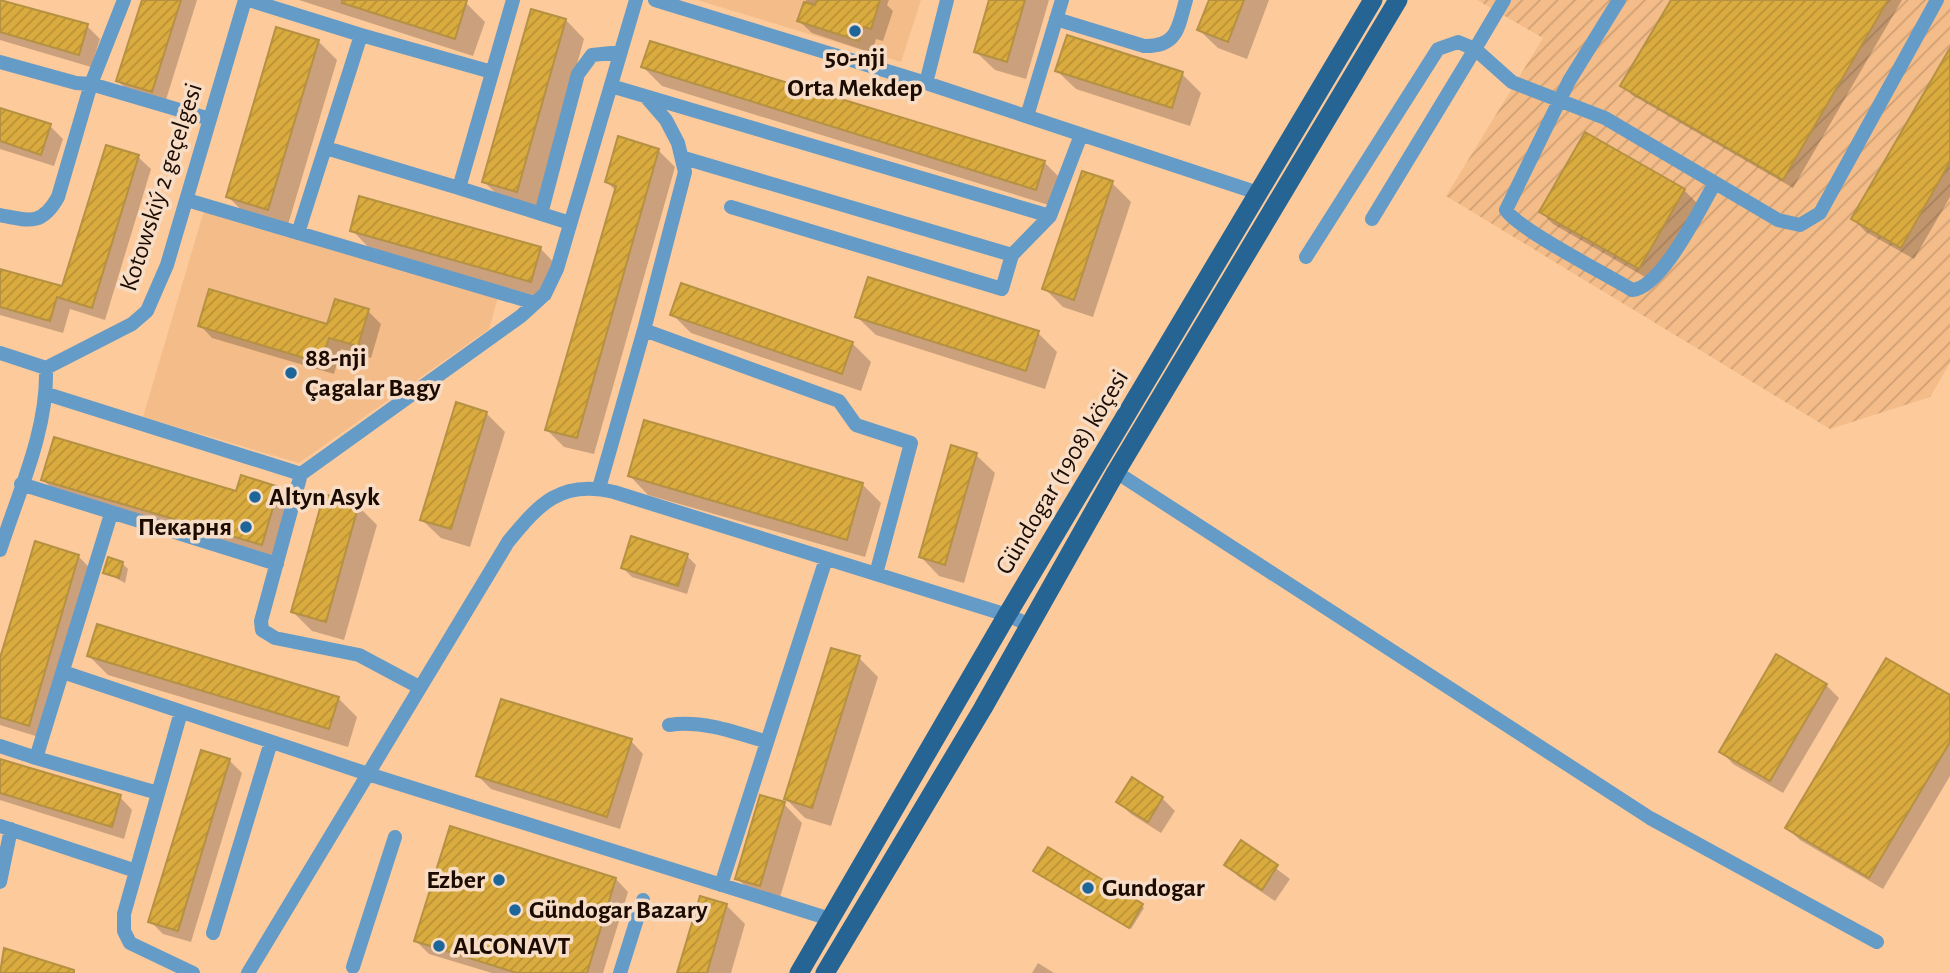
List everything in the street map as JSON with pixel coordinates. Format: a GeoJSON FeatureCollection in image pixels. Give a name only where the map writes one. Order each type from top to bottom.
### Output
{"type":"FeatureCollection","features":[{"type":"Feature","properties":{"kind":"main road","name":"Gündogar (1908) köçesi"},"geometry":{"type":"LineString","coordinates":[[799,973],[1007,615],[1373,0]]}},
{"type":"Feature","properties":{"kind":"main road","name":"Gündogar (1908) köçesi"},"geometry":{"type":"LineString","coordinates":[[825,973],[1030,625],[1116,472],[1398,0]]}},
{"type":"Feature","properties":{"kind":"main road"},"geometry":{"type":"LineString","coordinates":[[1258,193],[1277,203]]}},
{"type":"Feature","properties":{"kind":"street"},"geometry":{"type":"LineString","coordinates":[[0,215],[36,220],[49,213],[58,197],[91,84],[124,0]]}},
{"type":"Feature","properties":{"kind":"street"},"geometry":{"type":"LineString","coordinates":[[247,0],[492,72]]}},
{"type":"Feature","properties":{"kind":"street","name":"Kotowskiý 2 geçelgesi"},"geometry":{"type":"LineString","coordinates":[[46,368],[132,324],[147,311],[167,265],[247,0]]}},
{"type":"Feature","properties":{"kind":"street"},"geometry":{"type":"LineString","coordinates":[[459,188],[513,0]]}},
{"type":"Feature","properties":{"kind":"street"},"geometry":{"type":"LineString","coordinates":[[419,687],[359,655],[275,638],[262,630],[261,621],[301,474],[545,294],[557,269],[636,0]]}},
{"type":"Feature","properties":{"kind":"street"},"geometry":{"type":"LineString","coordinates":[[655,0],[926,83],[1258,193]]}},
{"type":"Feature","properties":{"kind":"street"},"geometry":{"type":"LineString","coordinates":[[926,83],[947,0]]}},
{"type":"Feature","properties":{"kind":"street"},"geometry":{"type":"LineString","coordinates":[[1027,117],[1062,0]]}},
{"type":"Feature","properties":{"kind":"street"},"geometry":{"type":"LineString","coordinates":[[1056,19],[1144,46],[1157,47],[1169,42],[1178,30],[1186,0]]}},
{"type":"Feature","properties":{"kind":"street"},"geometry":{"type":"LineString","coordinates":[[1372,219],[1504,0]]}},
{"type":"Feature","properties":{"kind":"street"},"geometry":{"type":"LineString","coordinates":[[1619,0],[1558,102],[1506,210],[1511,218],[1632,290],[1649,285],[1660,274],[1715,183]]}},
{"type":"Feature","properties":{"kind":"street"},"geometry":{"type":"LineString","coordinates":[[1306,257],[1438,49],[1458,42],[1475,49],[1513,82],[1558,102],[1605,118],[1788,224],[1800,225],[1820,213],[1937,0]]}},
{"type":"Feature","properties":{"kind":"street"},"geometry":{"type":"LineString","coordinates":[[298,233],[361,35]]}},
{"type":"Feature","properties":{"kind":"street"},"geometry":{"type":"LineString","coordinates":[[541,214],[578,74],[592,55],[621,52]]}},
{"type":"Feature","properties":{"kind":"street"},"geometry":{"type":"LineString","coordinates":[[0,62],[76,83],[91,84],[210,119]]}},
{"type":"Feature","properties":{"kind":"street"},"geometry":{"type":"LineString","coordinates":[[611,86],[1050,216]]}},
{"type":"Feature","properties":{"kind":"street"},"geometry":{"type":"LineString","coordinates":[[598,488],[644,330],[685,172],[684,158],[666,120],[646,96]]}},
{"type":"Feature","properties":{"kind":"street"},"geometry":{"type":"LineString","coordinates":[[731,207],[1002,289],[1012,255],[1050,216],[1081,135]]}},
{"type":"Feature","properties":{"kind":"street"},"geometry":{"type":"LineString","coordinates":[[326,148],[570,223]]}},
{"type":"Feature","properties":{"kind":"street"},"geometry":{"type":"LineString","coordinates":[[684,158],[1012,255]]}},
{"type":"Feature","properties":{"kind":"street"},"geometry":{"type":"LineString","coordinates":[[187,200],[535,303]]}},
{"type":"Feature","properties":{"kind":"street"},"geometry":{"type":"LineString","coordinates":[[644,330],[839,401],[856,425],[911,443],[876,574]]}},
{"type":"Feature","properties":{"kind":"street"},"geometry":{"type":"LineString","coordinates":[[0,353],[46,368],[47,394],[42,420],[0,550]]}},
{"type":"Feature","properties":{"kind":"street"},"geometry":{"type":"LineString","coordinates":[[47,394],[301,474]]}},
{"type":"Feature","properties":{"kind":"street"},"geometry":{"type":"LineString","coordinates":[[1116,472],[1650,818],[1877,942]]}},
{"type":"Feature","properties":{"kind":"street"},"geometry":{"type":"LineString","coordinates":[[21,484],[277,564]]}},
{"type":"Feature","properties":{"kind":"street"},"geometry":{"type":"LineString","coordinates":[[248,973],[509,542],[538,505],[563,493],[598,488],[1007,615],[1030,625]]}},
{"type":"Feature","properties":{"kind":"street"},"geometry":{"type":"LineString","coordinates":[[36,758],[111,514]]}},
{"type":"Feature","properties":{"kind":"street"},"geometry":{"type":"LineString","coordinates":[[721,885],[826,559]]}},
{"type":"Feature","properties":{"kind":"street"},"geometry":{"type":"LineString","coordinates":[[63,673],[368,774],[830,919]]}},
{"type":"Feature","properties":{"kind":"street"},"geometry":{"type":"LineString","coordinates":[[181,712],[124,914],[124,931],[130,943],[193,973]]}},
{"type":"Feature","properties":{"kind":"street"},"geometry":{"type":"LineString","coordinates":[[669,725],[686,722],[718,727],[767,742]]}},
{"type":"Feature","properties":{"kind":"street"},"geometry":{"type":"LineString","coordinates":[[213,933],[271,742]]}},
{"type":"Feature","properties":{"kind":"street"},"geometry":{"type":"LineString","coordinates":[[0,746],[158,793]]}},
{"type":"Feature","properties":{"kind":"street"},"geometry":{"type":"LineString","coordinates":[[0,883],[6,828],[136,871]]}},
{"type":"Feature","properties":{"kind":"street"},"geometry":{"type":"LineString","coordinates":[[353,967],[395,837]]}},
{"type":"Feature","properties":{"kind":"street"},"geometry":{"type":"LineString","coordinates":[[620,973],[643,900]]}},
{"type":"Feature","properties":{"kind":"shaded area","name":"50-nji Orta Mekdep"},"geometry":{"type":"Polygon","coordinates":[[[697,0],[921,0],[901,62],[697,0]]]}},
{"type":"Feature","properties":{"kind":"shaded area"},"geometry":{"type":"Polygon","coordinates":[[[1477,0],[1950,0],[1950,363],[1930,397],[1830,429],[1446,196],[1543,38],[1477,0]]]}},
{"type":"Feature","properties":{"kind":"shaded area","name":"88-nji Çagalar Bagy"},"geometry":{"type":"Polygon","coordinates":[[[206,204],[500,290],[489,329],[299,463],[143,417],[206,204]]]}},
{"type":"Feature","properties":{"kind":"building"},"geometry":{"type":"Polygon","coordinates":[[[0,0],[88,24],[79,55],[0,32],[0,0]]]}},
{"type":"Feature","properties":{"kind":"building"},"geometry":{"type":"Polygon","coordinates":[[[142,0],[181,0],[152,92],[116,81],[142,0]]]}},
{"type":"Feature","properties":{"kind":"building"},"geometry":{"type":"Polygon","coordinates":[[[342,0],[467,0],[455,39],[342,3],[342,0]]]}},
{"type":"Feature","properties":{"kind":"building"},"geometry":{"type":"Polygon","coordinates":[[[817,0],[880,0],[871,29],[864,27],[859,41],[797,21],[804,2],[815,5],[817,0]]]}},
{"type":"Feature","properties":{"kind":"building"},"geometry":{"type":"Polygon","coordinates":[[[989,0],[1025,0],[1007,62],[974,52],[989,0]]]}},
{"type":"Feature","properties":{"kind":"building"},"geometry":{"type":"Polygon","coordinates":[[[1209,0],[1244,0],[1228,42],[1197,30],[1209,0]]]}},
{"type":"Feature","properties":{"kind":"building"},"geometry":{"type":"Polygon","coordinates":[[[1671,0],[1888,0],[1783,180],[1620,86],[1671,0]]]}},
{"type":"Feature","properties":{"kind":"building"},"geometry":{"type":"Polygon","coordinates":[[[531,9],[566,19],[517,192],[482,182],[531,9]]]}},
{"type":"Feature","properties":{"kind":"building"},"geometry":{"type":"Polygon","coordinates":[[[276,27],[319,40],[268,210],[226,197],[276,27]]]}},
{"type":"Feature","properties":{"kind":"building"},"geometry":{"type":"Polygon","coordinates":[[[1067,35],[1183,72],[1172,108],[1055,71],[1067,35]]]}},
{"type":"Feature","properties":{"kind":"building"},"geometry":{"type":"Polygon","coordinates":[[[650,41],[1045,161],[1036,190],[641,67],[650,41]]]}},
{"type":"Feature","properties":{"kind":"building"},"geometry":{"type":"Polygon","coordinates":[[[1950,48],[1950,162],[1901,248],[1851,219],[1950,48]]]}},
{"type":"Feature","properties":{"kind":"building"},"geometry":{"type":"Polygon","coordinates":[[[0,108],[51,124],[41,155],[0,141],[0,108]]]}},
{"type":"Feature","properties":{"kind":"building"},"geometry":{"type":"Polygon","coordinates":[[[1585,132],[1685,189],[1639,269],[1539,212],[1585,132]]]}},
{"type":"Feature","properties":{"kind":"building"},"geometry":{"type":"Polygon","coordinates":[[[618,136],[659,149],[577,438],[545,430],[616,186],[605,182],[618,136]]]}},
{"type":"Feature","properties":{"kind":"building"},"geometry":{"type":"Polygon","coordinates":[[[106,145],[139,155],[92,308],[57,297],[50,321],[0,307],[0,269],[62,286],[106,145]]]}},
{"type":"Feature","properties":{"kind":"building"},"geometry":{"type":"Polygon","coordinates":[[[1082,171],[1113,181],[1074,300],[1042,289],[1082,171]]]}},
{"type":"Feature","properties":{"kind":"building"},"geometry":{"type":"Polygon","coordinates":[[[359,196],[541,247],[531,282],[350,231],[359,196]]]}},
{"type":"Feature","properties":{"kind":"building"},"geometry":{"type":"Polygon","coordinates":[[[868,277],[1039,331],[1026,371],[855,317],[868,277]]]}},
{"type":"Feature","properties":{"kind":"building"},"geometry":{"type":"Polygon","coordinates":[[[681,283],[853,342],[842,374],[670,315],[681,283]]]}},
{"type":"Feature","properties":{"kind":"building"},"geometry":{"type":"Polygon","coordinates":[[[209,289],[327,324],[335,299],[369,309],[358,346],[329,338],[321,363],[198,326],[209,289]]]}},
{"type":"Feature","properties":{"kind":"building"},"geometry":{"type":"Polygon","coordinates":[[[456,402],[487,412],[451,529],[420,520],[456,402]]]}},
{"type":"Feature","properties":{"kind":"building"},"geometry":{"type":"Polygon","coordinates":[[[644,420],[863,483],[847,540],[628,476],[644,420]]]}},
{"type":"Feature","properties":{"kind":"building"},"geometry":{"type":"Polygon","coordinates":[[[54,437],[236,491],[241,475],[279,487],[262,545],[41,480],[54,437]]]}},
{"type":"Feature","properties":{"kind":"building"},"geometry":{"type":"Polygon","coordinates":[[[951,445],[977,453],[945,565],[919,557],[951,445]]]}},
{"type":"Feature","properties":{"kind":"building"},"geometry":{"type":"Polygon","coordinates":[[[324,494],[359,504],[326,622],[291,612],[324,494]]]}},
{"type":"Feature","properties":{"kind":"building"},"geometry":{"type":"Polygon","coordinates":[[[631,536],[688,554],[678,586],[621,568],[631,536]]]}},
{"type":"Feature","properties":{"kind":"building"},"geometry":{"type":"Polygon","coordinates":[[[35,541],[79,555],[29,726],[0,717],[0,658],[35,541]]]}},
{"type":"Feature","properties":{"kind":"building"},"geometry":{"type":"Polygon","coordinates":[[[108,557],[123,562],[119,578],[103,573],[108,557]]]}},
{"type":"Feature","properties":{"kind":"building"},"geometry":{"type":"Polygon","coordinates":[[[97,624],[339,697],[329,729],[87,656],[97,624]]]}},
{"type":"Feature","properties":{"kind":"building"},"geometry":{"type":"Polygon","coordinates":[[[831,648],[860,656],[812,808],[784,799],[831,648]]]}},
{"type":"Feature","properties":{"kind":"building"},"geometry":{"type":"Polygon","coordinates":[[[1776,654],[1827,684],[1770,781],[1719,752],[1776,654]]]}},
{"type":"Feature","properties":{"kind":"building"},"geometry":{"type":"Polygon","coordinates":[[[1886,658],[1950,695],[1950,742],[1869,878],[1785,828],[1886,658]]]}},
{"type":"Feature","properties":{"kind":"building"},"geometry":{"type":"Polygon","coordinates":[[[501,699],[632,739],[607,817],[476,776],[501,699]]]}},
{"type":"Feature","properties":{"kind":"building"},"geometry":{"type":"Polygon","coordinates":[[[201,750],[230,759],[178,931],[148,922],[201,750]]]}},
{"type":"Feature","properties":{"kind":"building"},"geometry":{"type":"Polygon","coordinates":[[[0,759],[121,795],[112,827],[0,793],[0,759]]]}},
{"type":"Feature","properties":{"kind":"building"},"geometry":{"type":"Polygon","coordinates":[[[1132,777],[1163,797],[1148,822],[1116,802],[1132,777]]]}},
{"type":"Feature","properties":{"kind":"building"},"geometry":{"type":"Polygon","coordinates":[[[760,795],[785,802],[760,886],[735,879],[760,795]]]}},
{"type":"Feature","properties":{"kind":"building","name":"Gündogar Bazary"},"geometry":{"type":"Polygon","coordinates":[[[450,826],[616,878],[587,973],[517,973],[414,941],[450,826]]]}},
{"type":"Feature","properties":{"kind":"building"},"geometry":{"type":"Polygon","coordinates":[[[1241,840],[1278,865],[1262,890],[1224,865],[1241,840]]]}},
{"type":"Feature","properties":{"kind":"building"},"geometry":{"type":"Polygon","coordinates":[[[1048,847],[1143,904],[1129,928],[1033,871],[1048,847]]]}},
{"type":"Feature","properties":{"kind":"building"},"geometry":{"type":"Polygon","coordinates":[[[700,896],[727,904],[707,973],[677,973],[700,896]]]}},
{"type":"Feature","properties":{"kind":"building"},"geometry":{"type":"Polygon","coordinates":[[[4,948],[74,970],[74,973],[0,973],[4,948]]]}},
{"type":"Feature","properties":{"kind":"place","name":"50-nji Orta Mekdep"},"geometry":{"type":"Point","coordinates":[855,31]}},
{"type":"Feature","properties":{"kind":"place","name":"88-nji Çagalar Bagy"},"geometry":{"type":"Point","coordinates":[291,373]}},
{"type":"Feature","properties":{"kind":"place","name":"Altyn Asyk"},"geometry":{"type":"Point","coordinates":[255,497]}},
{"type":"Feature","properties":{"kind":"place","name":"Пекарня"},"geometry":{"type":"Point","coordinates":[246,527]}},
{"type":"Feature","properties":{"kind":"place","name":"Ezber"},"geometry":{"type":"Point","coordinates":[499,880]}},
{"type":"Feature","properties":{"kind":"place","name":"Gundogar"},"geometry":{"type":"Point","coordinates":[1088,888]}},
{"type":"Feature","properties":{"kind":"place","name":"Gündogar Bazary"},"geometry":{"type":"Point","coordinates":[515,910]}},
{"type":"Feature","properties":{"kind":"place","name":"ALCONAVT"},"geometry":{"type":"Point","coordinates":[439,946]}}]}
